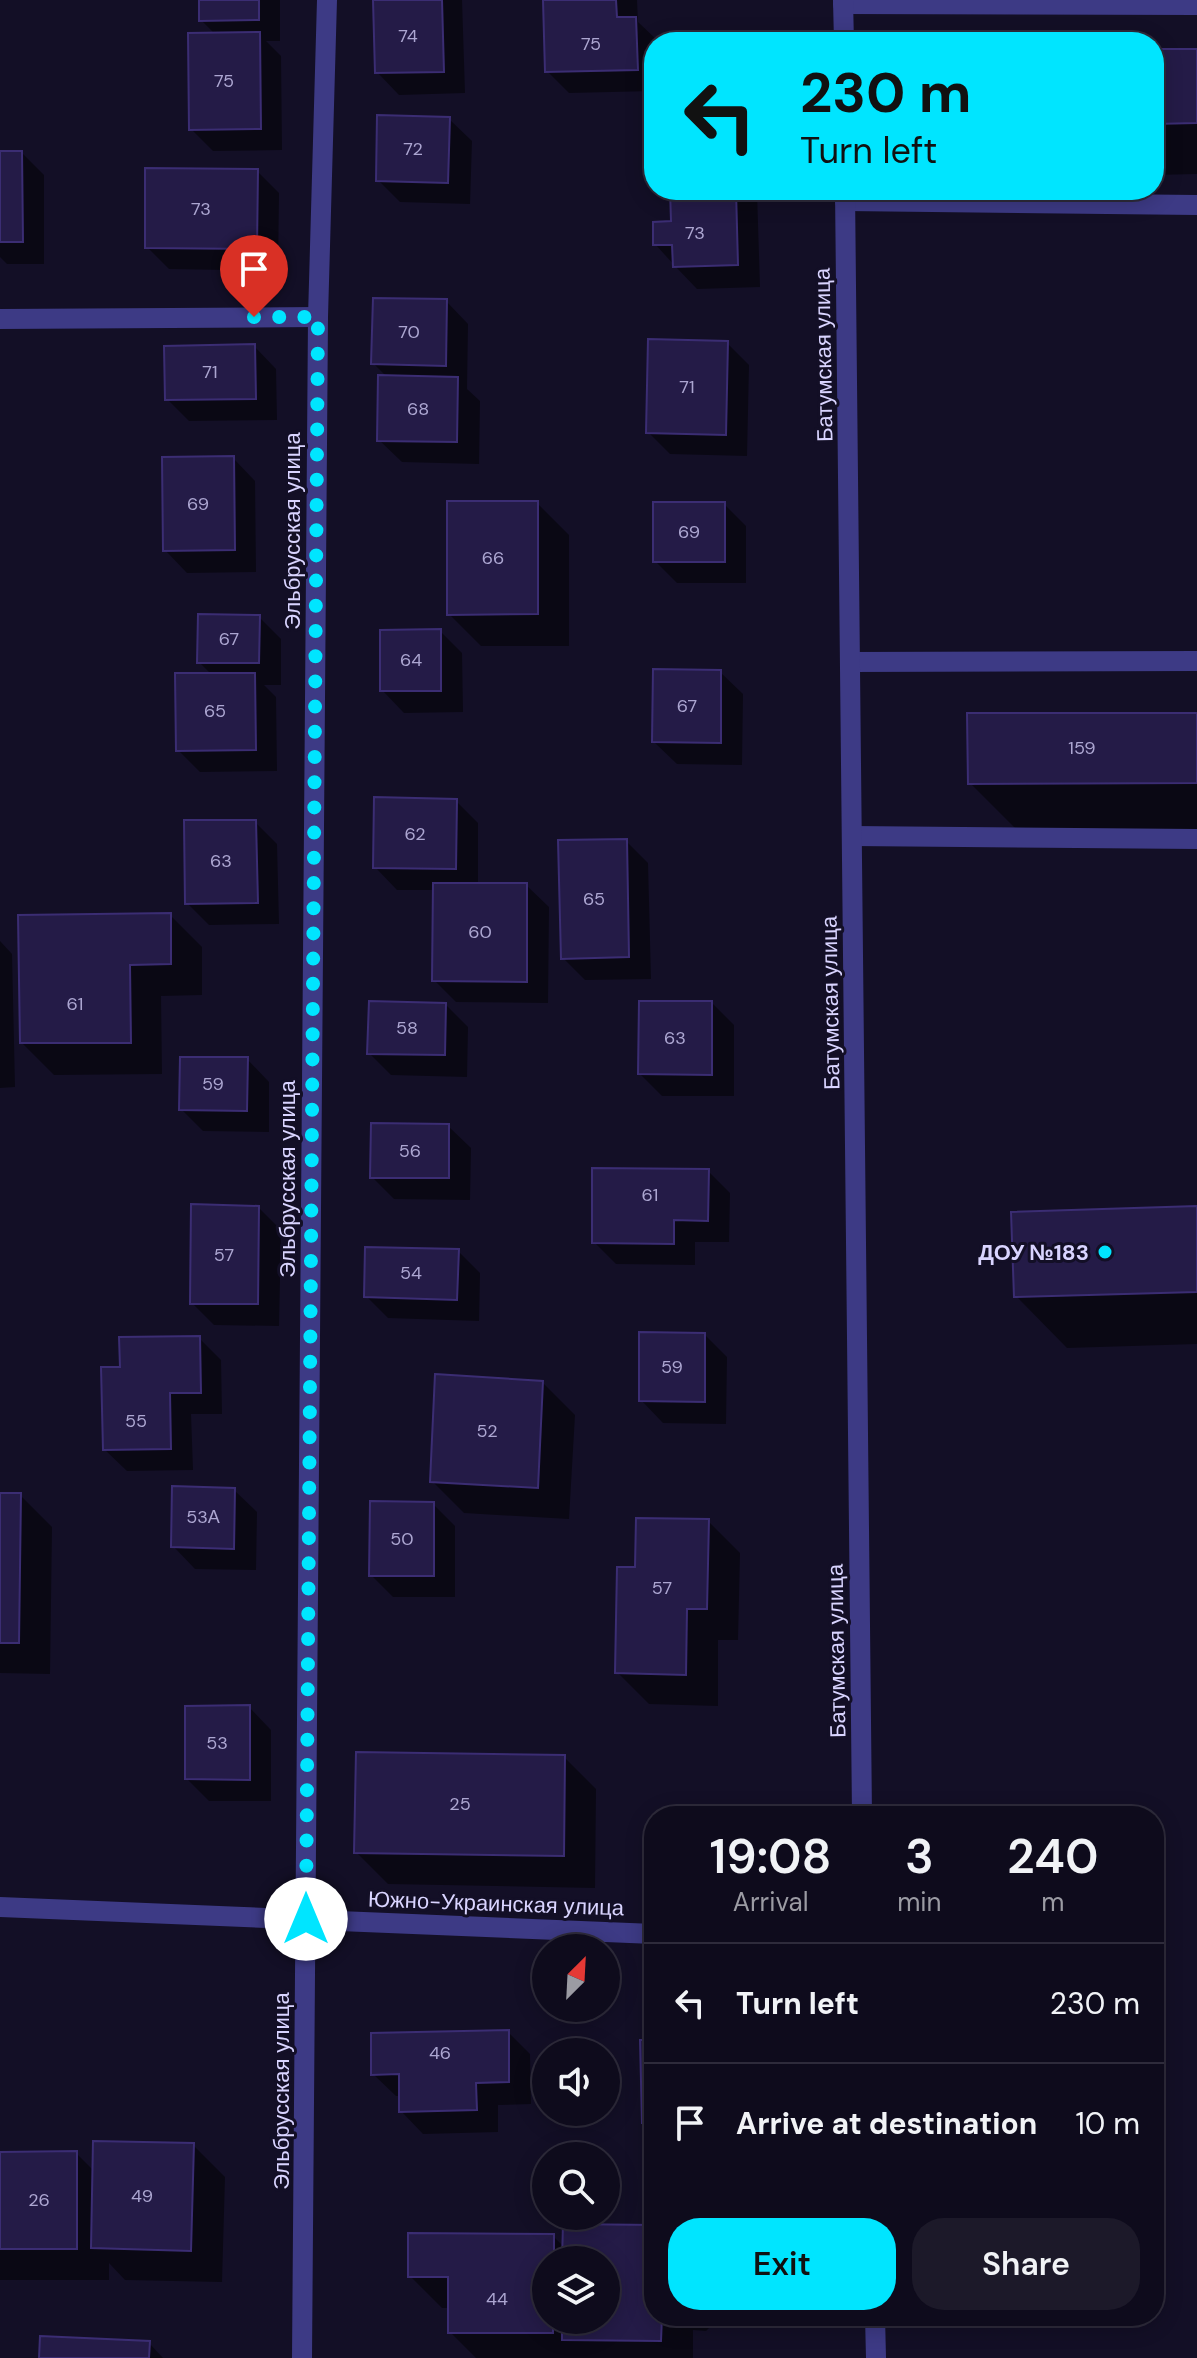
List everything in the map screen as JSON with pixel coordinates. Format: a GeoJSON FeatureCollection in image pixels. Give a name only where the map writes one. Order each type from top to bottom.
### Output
{"type":"FeatureCollection","features":[{"type":"Feature","properties":{"kind":"street","name":"Эльбрусская улица"},"geometry":{"type":"LineString","coordinates":[[302,2358],[318,317],[327,0]]}},
{"type":"Feature","properties":{"kind":"street"},"geometry":{"type":"LineString","coordinates":[[844,32],[843,2],[1197,5]]}},
{"type":"Feature","properties":{"kind":"street","name":"Батумская улица"},"geometry":{"type":"LineString","coordinates":[[845,200],[862,1806]]}},
{"type":"Feature","properties":{"kind":"street"},"geometry":{"type":"LineString","coordinates":[[1001,200],[1197,205]]}},
{"type":"Feature","properties":{"kind":"street"},"geometry":{"type":"LineString","coordinates":[[0,319],[318,317]]}},
{"type":"Feature","properties":{"kind":"street"},"geometry":{"type":"LineString","coordinates":[[850,662],[1197,661]]}},
{"type":"Feature","properties":{"kind":"street"},"geometry":{"type":"LineString","coordinates":[[852,836],[1197,839]]}},
{"type":"Feature","properties":{"kind":"street","name":"Южно-Украинская улица"},"geometry":{"type":"LineString","coordinates":[[0,1907],[644,1934]]}},
{"type":"Feature","properties":{"kind":"street"},"geometry":{"type":"LineString","coordinates":[[875,2326],[876,2358]]}},
{"type":"Feature","properties":{"kind":"building"},"geometry":{"type":"Polygon","coordinates":[[[199,0],[259,0],[259,20],[199,21],[199,0]]]}},
{"type":"Feature","properties":{"kind":"building"},"geometry":{"type":"Polygon","coordinates":[[[373,0],[442,0],[444,72],[375,73],[373,0]]]}},
{"type":"Feature","properties":{"kind":"building"},"geometry":{"type":"Polygon","coordinates":[[[543,0],[616,0],[617,17],[636,17],[638,70],[545,72],[543,0]]]}},
{"type":"Feature","properties":{"kind":"building"},"geometry":{"type":"Polygon","coordinates":[[[260,32],[261,129],[189,130],[188,33],[260,32]]]}},
{"type":"Feature","properties":{"kind":"building"},"geometry":{"type":"Polygon","coordinates":[[[1164,49],[1197,49],[1197,123],[1164,124],[1164,49]]]}},
{"type":"Feature","properties":{"kind":"building"},"geometry":{"type":"Polygon","coordinates":[[[377,115],[450,117],[448,183],[376,181],[377,115]]]}},
{"type":"Feature","properties":{"kind":"building"},"geometry":{"type":"Polygon","coordinates":[[[0,151],[22,151],[23,242],[0,242],[0,151]]]}},
{"type":"Feature","properties":{"kind":"building"},"geometry":{"type":"Polygon","coordinates":[[[145,168],[258,169],[257,249],[145,248],[145,168]]]}},
{"type":"Feature","properties":{"kind":"building"},"geometry":{"type":"Polygon","coordinates":[[[670,200],[736,200],[738,265],[673,267],[672,245],[653,245],[653,222],[671,221],[670,200]]]}},
{"type":"Feature","properties":{"kind":"building"},"geometry":{"type":"Polygon","coordinates":[[[373,298],[447,299],[446,366],[371,364],[373,298]]]}},
{"type":"Feature","properties":{"kind":"building"},"geometry":{"type":"Polygon","coordinates":[[[648,339],[728,341],[726,435],[646,433],[648,339]]]}},
{"type":"Feature","properties":{"kind":"building"},"geometry":{"type":"Polygon","coordinates":[[[255,344],[256,399],[165,400],[164,346],[255,344]]]}},
{"type":"Feature","properties":{"kind":"building"},"geometry":{"type":"Polygon","coordinates":[[[378,375],[458,377],[457,442],[377,441],[378,375]]]}},
{"type":"Feature","properties":{"kind":"building"},"geometry":{"type":"Polygon","coordinates":[[[234,456],[235,550],[163,551],[162,457],[234,456]]]}},
{"type":"Feature","properties":{"kind":"building"},"geometry":{"type":"Polygon","coordinates":[[[447,501],[538,501],[538,614],[447,615],[447,501]]]}},
{"type":"Feature","properties":{"kind":"building"},"geometry":{"type":"Polygon","coordinates":[[[653,502],[725,502],[725,562],[653,562],[653,502]]]}},
{"type":"Feature","properties":{"kind":"building"},"geometry":{"type":"Polygon","coordinates":[[[198,614],[260,615],[259,663],[197,663],[198,614]]]}},
{"type":"Feature","properties":{"kind":"building"},"geometry":{"type":"Polygon","coordinates":[[[441,629],[441,691],[380,691],[380,630],[441,629]]]}},
{"type":"Feature","properties":{"kind":"building"},"geometry":{"type":"Polygon","coordinates":[[[653,669],[721,670],[721,743],[652,742],[653,669]]]}},
{"type":"Feature","properties":{"kind":"building"},"geometry":{"type":"Polygon","coordinates":[[[175,673],[255,673],[256,750],[176,751],[175,673]]]}},
{"type":"Feature","properties":{"kind":"building"},"geometry":{"type":"Polygon","coordinates":[[[967,713],[1197,713],[1197,783],[968,784],[967,713]]]}},
{"type":"Feature","properties":{"kind":"building"},"geometry":{"type":"Polygon","coordinates":[[[374,797],[457,799],[456,869],[373,868],[374,797]]]}},
{"type":"Feature","properties":{"kind":"building"},"geometry":{"type":"Polygon","coordinates":[[[184,820],[256,820],[258,903],[185,904],[184,820]]]}},
{"type":"Feature","properties":{"kind":"building"},"geometry":{"type":"Polygon","coordinates":[[[627,839],[629,957],[561,959],[558,840],[627,839]]]}},
{"type":"Feature","properties":{"kind":"building"},"geometry":{"type":"Polygon","coordinates":[[[433,883],[527,883],[527,982],[432,981],[433,883]]]}},
{"type":"Feature","properties":{"kind":"building"},"geometry":{"type":"Polygon","coordinates":[[[171,913],[171,964],[130,965],[131,1043],[20,1043],[18,915],[171,913]]]}},
{"type":"Feature","properties":{"kind":"building"},"geometry":{"type":"Polygon","coordinates":[[[369,1001],[446,1003],[445,1055],[367,1054],[369,1001]]]}},
{"type":"Feature","properties":{"kind":"building"},"geometry":{"type":"Polygon","coordinates":[[[639,1001],[712,1001],[712,1075],[638,1074],[639,1001]]]}},
{"type":"Feature","properties":{"kind":"building"},"geometry":{"type":"Polygon","coordinates":[[[180,1057],[248,1057],[247,1111],[179,1110],[180,1057]]]}},
{"type":"Feature","properties":{"kind":"building"},"geometry":{"type":"Polygon","coordinates":[[[371,1123],[449,1124],[449,1178],[370,1178],[371,1123]]]}},
{"type":"Feature","properties":{"kind":"building"},"geometry":{"type":"Polygon","coordinates":[[[592,1168],[709,1169],[708,1221],[674,1220],[674,1244],[592,1243],[592,1168]]]}},
{"type":"Feature","properties":{"kind":"building"},"geometry":{"type":"Polygon","coordinates":[[[191,1204],[259,1206],[258,1304],[190,1304],[191,1204]]]}},
{"type":"Feature","properties":{"kind":"building","name":"ДОУ №183"},"geometry":{"type":"Polygon","coordinates":[[[1197,1206],[1197,1292],[1014,1297],[1011,1212],[1197,1206]]]}},
{"type":"Feature","properties":{"kind":"building"},"geometry":{"type":"Polygon","coordinates":[[[365,1247],[459,1249],[457,1300],[364,1297],[365,1247]]]}},
{"type":"Feature","properties":{"kind":"building"},"geometry":{"type":"Polygon","coordinates":[[[639,1332],[705,1333],[705,1402],[639,1401],[639,1332]]]}},
{"type":"Feature","properties":{"kind":"building"},"geometry":{"type":"Polygon","coordinates":[[[200,1336],[201,1393],[170,1393],[171,1449],[103,1450],[101,1367],[120,1367],[119,1337],[200,1336]]]}},
{"type":"Feature","properties":{"kind":"building"},"geometry":{"type":"Polygon","coordinates":[[[435,1374],[543,1381],[538,1488],[430,1482],[435,1374]]]}},
{"type":"Feature","properties":{"kind":"building"},"geometry":{"type":"Polygon","coordinates":[[[172,1486],[235,1488],[234,1549],[171,1547],[172,1486]]]}},
{"type":"Feature","properties":{"kind":"building"},"geometry":{"type":"Polygon","coordinates":[[[0,1493],[21,1493],[19,1643],[0,1643],[0,1493]]]}},
{"type":"Feature","properties":{"kind":"building"},"geometry":{"type":"Polygon","coordinates":[[[370,1501],[434,1502],[434,1576],[369,1576],[370,1501]]]}},
{"type":"Feature","properties":{"kind":"building"},"geometry":{"type":"Polygon","coordinates":[[[636,1518],[709,1519],[707,1609],[687,1609],[686,1675],[615,1673],[617,1567],[635,1567],[636,1518]]]}},
{"type":"Feature","properties":{"kind":"building"},"geometry":{"type":"Polygon","coordinates":[[[250,1705],[250,1780],[185,1779],[185,1706],[250,1705]]]}},
{"type":"Feature","properties":{"kind":"building"},"geometry":{"type":"Polygon","coordinates":[[[356,1752],[565,1755],[564,1856],[354,1853],[356,1752]]]}},
{"type":"Feature","properties":{"kind":"building"},"geometry":{"type":"Polygon","coordinates":[[[509,2030],[509,2082],[476,2083],[477,2110],[399,2112],[399,2074],[371,2075],[371,2033],[509,2030]]]}},
{"type":"Feature","properties":{"kind":"building"},"geometry":{"type":"Polygon","coordinates":[[[640,2040],[644,2040],[644,2123],[640,2040]]]}},
{"type":"Feature","properties":{"kind":"building"},"geometry":{"type":"Polygon","coordinates":[[[93,2141],[194,2143],[191,2251],[91,2248],[93,2141]]]}},
{"type":"Feature","properties":{"kind":"building"},"geometry":{"type":"Polygon","coordinates":[[[77,2151],[77,2249],[0,2249],[0,2152],[77,2151]]]}},
{"type":"Feature","properties":{"kind":"building"},"geometry":{"type":"Polygon","coordinates":[[[620,2225],[644,2225],[644,2326],[662,2326],[661,2341],[562,2340],[562,2334],[620,2334],[620,2246],[562,2246],[563,2230],[620,2230],[620,2225]]]}},
{"type":"Feature","properties":{"kind":"building"},"geometry":{"type":"Polygon","coordinates":[[[408,2233],[554,2234],[554,2246],[532,2246],[532,2333],[448,2333],[448,2277],[408,2277],[408,2233]]]}},
{"type":"Feature","properties":{"kind":"building"},"geometry":{"type":"Polygon","coordinates":[[[40,2336],[150,2341],[149,2358],[39,2358],[40,2336]]]}},
{"type":"Feature","properties":{"kind":"place","name":"ДОУ №183"},"geometry":{"type":"Point","coordinates":[1105,1252]}},
{"type":"Feature","properties":{"kind":"route"},"geometry":{"type":"LineString","coordinates":[[254,317],[318,317],[306,1919]]}}]}
